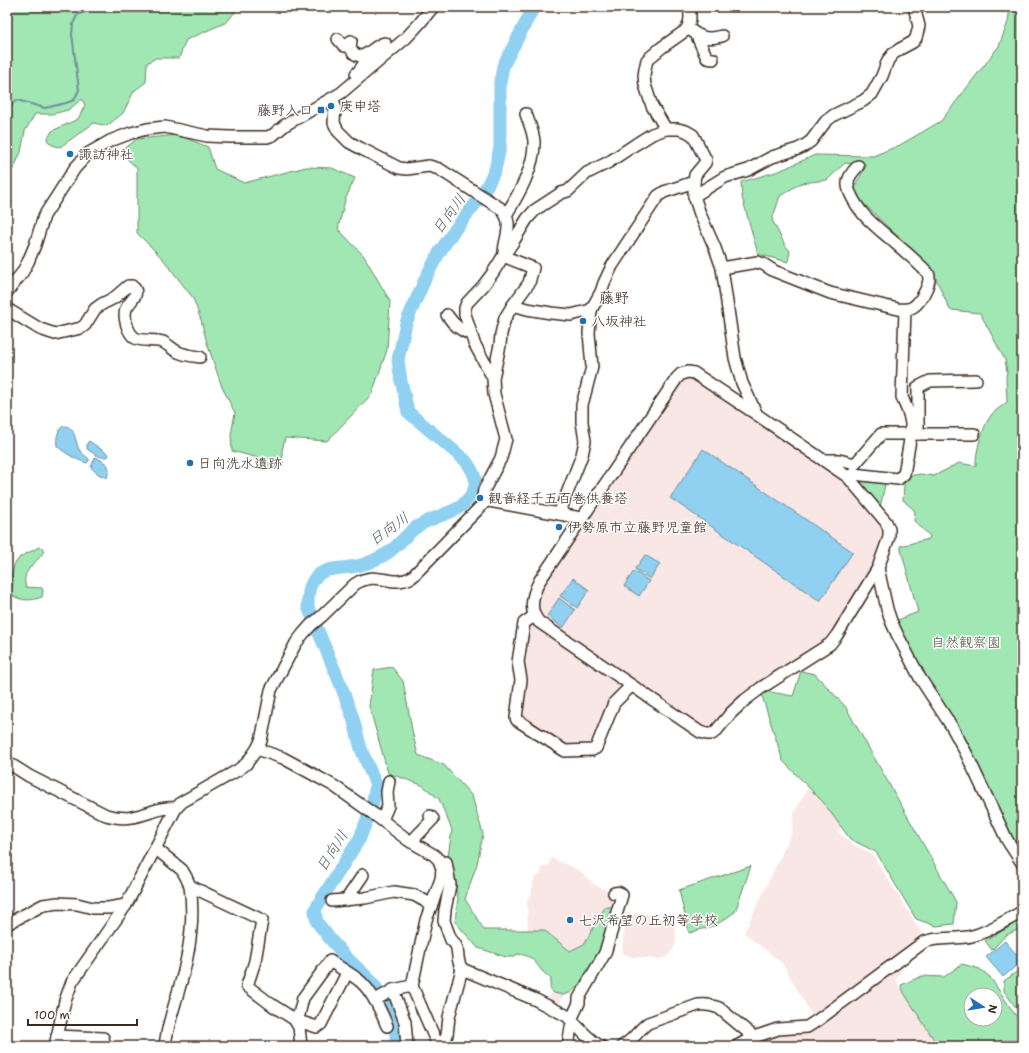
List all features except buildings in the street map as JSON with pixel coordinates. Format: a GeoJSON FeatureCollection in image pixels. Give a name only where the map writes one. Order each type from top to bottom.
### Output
{"type":"FeatureCollection","features":[{"type":"Feature","properties":{"kind":"street"},"geometry":{"type":"LineString","coordinates":[[7,292],[22,273],[28,262],[48,210],[75,168],[96,148],[135,132],[165,127],[206,136],[267,137],[273,135],[285,125],[337,96],[406,38],[433,7]]}},
{"type":"Feature","properties":{"kind":"street"},"geometry":{"type":"LineString","coordinates":[[666,129],[652,106],[644,76],[646,64],[647,60],[661,48],[688,28],[691,19],[689,7]]}},
{"type":"Feature","properties":{"kind":"street"},"geometry":{"type":"LineString","coordinates":[[694,196],[726,177],[748,170],[772,157],[804,146],[811,141],[826,121],[834,115],[863,101],[872,94],[882,76],[888,60],[893,54],[913,42],[916,38],[919,26],[914,7]]}},
{"type":"Feature","properties":{"kind":"street"},"geometry":{"type":"LineString","coordinates":[[688,28],[698,36],[707,58],[713,59]]}},
{"type":"Feature","properties":{"kind":"street"},"geometry":{"type":"LineString","coordinates":[[698,36],[714,38],[722,36]]}},
{"type":"Feature","properties":{"kind":"street"},"geometry":{"type":"LineString","coordinates":[[338,38],[344,46],[350,44],[351,51],[357,56],[368,54],[378,45],[385,43],[384,46],[366,61],[337,96],[334,123],[338,131],[349,142],[400,168],[408,169],[429,166],[439,169],[500,208],[506,215],[509,224],[504,256]]}},
{"type":"Feature","properties":{"kind":"street"},"geometry":{"type":"LineString","coordinates":[[506,215],[525,180],[533,152],[534,141],[532,130],[526,114]]}},
{"type":"Feature","properties":{"kind":"street"},"geometry":{"type":"LineString","coordinates":[[493,378],[474,344],[465,314],[465,308],[467,303],[492,274],[527,219],[535,210],[561,193],[568,191],[587,173],[609,162],[652,134],[666,129],[678,129],[686,131],[692,136],[706,160],[705,164],[695,175],[694,196],[700,214],[716,248],[722,268],[735,358],[742,383],[756,414]]}},
{"type":"Feature","properties":{"kind":"street"},"geometry":{"type":"LineString","coordinates":[[722,268],[757,262],[774,271],[830,293],[898,309],[905,310],[915,306],[922,297],[928,284],[929,277],[927,272],[896,243],[870,222],[858,208],[849,192],[848,184],[849,178],[858,166]]}},
{"type":"Feature","properties":{"kind":"street"},"geometry":{"type":"LineString","coordinates":[[559,514],[582,455],[585,441],[582,422],[582,405],[592,367],[590,332],[591,310],[601,292],[612,266],[658,196],[664,192],[694,182]]}},
{"type":"Feature","properties":{"kind":"street"},"geometry":{"type":"LineString","coordinates":[[486,501],[483,496],[484,490],[501,458],[506,439],[494,394],[493,378],[501,334],[505,318],[529,283],[533,268],[504,256]]}},
{"type":"Feature","properties":{"kind":"street"},"geometry":{"type":"LineString","coordinates":[[7,309],[40,329],[55,334],[81,328],[85,325],[95,309],[114,298],[128,286],[132,286],[135,288],[136,292],[134,298],[127,307],[125,314],[130,333],[139,340],[164,342],[182,354],[200,357]]}},
{"type":"Feature","properties":{"kind":"street"},"geometry":{"type":"LineString","coordinates":[[513,305],[545,312],[571,315],[591,310]]}},
{"type":"Feature","properties":{"kind":"street"},"geometry":{"type":"LineString","coordinates":[[848,477],[853,474],[898,479],[904,474],[911,434],[909,414],[902,397],[905,310]]}},
{"type":"Feature","properties":{"kind":"street"},"geometry":{"type":"LineString","coordinates":[[446,315],[462,331],[471,334]]}},
{"type":"Feature","properties":{"kind":"street"},"geometry":{"type":"LineString","coordinates":[[688,372],[694,373],[756,414],[848,477],[886,522],[889,529],[889,537],[878,568],[830,644],[761,688],[731,714],[716,731],[712,734],[707,734],[700,732],[539,622],[534,616],[532,606],[537,585],[581,518],[681,374],[688,372]]}},
{"type":"Feature","properties":{"kind":"street"},"geometry":{"type":"LineString","coordinates":[[913,434],[918,387],[930,381],[976,380]]}},
{"type":"Feature","properties":{"kind":"street"},"geometry":{"type":"LineString","coordinates":[[824,460],[839,460],[855,464],[881,434],[887,430],[913,434],[974,434]]}},
{"type":"Feature","properties":{"kind":"street"},"geometry":{"type":"LineString","coordinates":[[486,501],[581,518]]}},
{"type":"Feature","properties":{"kind":"street"},"geometry":{"type":"LineString","coordinates":[[105,1046],[103,1038],[56,1041],[65,1002],[72,982],[126,905],[176,808],[182,802],[246,764],[261,741],[270,690],[296,643],[311,625],[355,584],[365,578],[376,578],[397,582],[412,577],[486,501]]}},
{"type":"Feature","properties":{"kind":"street"},"geometry":{"type":"LineString","coordinates":[[878,568],[887,609],[895,630],[920,678],[952,727],[1008,840],[1022,863]]}},
{"type":"Feature","properties":{"kind":"street"},"geometry":{"type":"LineString","coordinates":[[534,616],[524,623],[518,662],[521,680],[517,720],[564,750],[592,750],[596,748],[614,703],[632,686]]}},
{"type":"Feature","properties":{"kind":"street"},"geometry":{"type":"LineString","coordinates":[[257,749],[283,758],[334,786],[411,842],[434,855],[439,860],[442,873],[426,920],[412,986],[436,1041],[440,1042],[445,1040],[447,1035],[449,1017],[462,969]]}},
{"type":"Feature","properties":{"kind":"street"},"geometry":{"type":"LineString","coordinates":[[7,762],[29,776],[106,815],[120,818],[132,817],[161,809],[171,807],[176,808]]}},
{"type":"Feature","properties":{"kind":"street"},"geometry":{"type":"LineString","coordinates":[[374,815],[388,806],[387,792],[389,781]]}},
{"type":"Feature","properties":{"kind":"street"},"geometry":{"type":"LineString","coordinates":[[411,842],[433,819],[430,816]]}},
{"type":"Feature","properties":{"kind":"street"},"geometry":{"type":"LineString","coordinates":[[155,848],[182,870],[190,886],[191,897],[191,932],[188,954],[184,975],[168,1029],[165,1046]]}},
{"type":"Feature","properties":{"kind":"street"},"geometry":{"type":"LineString","coordinates":[[434,855],[444,858],[446,863],[450,884],[444,921],[451,940],[457,948],[457,957],[462,969],[536,1000],[567,1016],[585,1036],[600,1046]]}},
{"type":"Feature","properties":{"kind":"street"},"geometry":{"type":"LineString","coordinates":[[346,900],[363,874]]}},
{"type":"Feature","properties":{"kind":"street"},"geometry":{"type":"LineString","coordinates":[[190,886],[267,920],[247,986],[298,1022],[317,1027],[321,1024],[347,973]]}},
{"type":"Feature","properties":{"kind":"street"},"geometry":{"type":"LineString","coordinates":[[332,901],[364,898],[394,892],[414,895],[425,901],[431,907]]}},
{"type":"Feature","properties":{"kind":"street"},"geometry":{"type":"LineString","coordinates":[[568,1046],[572,1020],[579,1003],[579,998],[605,953],[622,895],[618,892],[614,893]]}},
{"type":"Feature","properties":{"kind":"street"},"geometry":{"type":"LineString","coordinates":[[7,924],[43,905],[58,903],[76,904],[93,908],[108,908],[126,905]]}},
{"type":"Feature","properties":{"kind":"street"},"geometry":{"type":"LineString","coordinates":[[736,1046],[754,1036],[778,1029],[807,1027],[924,942],[931,939],[982,934],[1022,912]]}},
{"type":"Feature","properties":{"kind":"street"},"geometry":{"type":"LineString","coordinates":[[301,1046],[298,1022],[303,998],[330,960],[362,983],[376,999],[387,1026]]}},
{"type":"Feature","properties":{"kind":"street"},"geometry":{"type":"LineString","coordinates":[[376,999],[392,991],[412,986]]}},
{"type":"Feature","properties":{"kind":"street"},"geometry":{"type":"LineString","coordinates":[[392,991],[405,1022],[408,1046]]}},
{"type":"Feature","properties":{"kind":"street"},"geometry":{"type":"LineString","coordinates":[[622,1046],[631,1040],[641,1028],[648,1023],[703,1004],[712,1005],[719,1008],[754,1036]]}},
{"type":"Feature","properties":{"kind":"shaded area"},"geometry":{"type":"Polygon","coordinates":[[[688,375],[847,481],[886,530],[873,572],[833,637],[712,729],[704,729],[541,619],[535,612],[542,581],[555,570],[624,470],[622,464],[680,380],[688,375]]]}},
{"type":"Feature","properties":{"kind":"shaded area"},"geometry":{"type":"Polygon","coordinates":[[[529,623],[535,623],[626,686],[593,744],[568,748],[520,718],[521,665],[529,623]]]}},
{"type":"Feature","properties":{"kind":"shaded area"},"geometry":{"type":"Polygon","coordinates":[[[813,778],[847,816],[838,832],[849,842],[873,855],[923,935],[896,980],[938,1046],[746,1046],[758,1037],[812,1028],[812,1016],[782,963],[744,933],[792,832],[794,813],[813,778]]]}},
{"type":"Feature","properties":{"kind":"shaded area","name":"七沢希望の丘初等学校"},"geometry":{"type":"Polygon","coordinates":[[[551,858],[574,868],[582,873],[592,883],[600,888],[611,891],[620,897],[588,977],[568,987],[558,1005],[549,1000],[554,979],[528,940],[527,899],[531,896],[534,878],[541,875],[541,868],[550,864],[551,858]]]}},
{"type":"Feature","properties":{"kind":"shaded area"},"geometry":{"type":"Polygon","coordinates":[[[636,913],[642,913],[673,922],[676,935],[675,946],[667,957],[660,959],[630,957],[629,955],[622,954],[625,918],[636,913]]]}},
{"type":"Feature","properties":{"kind":"green space"},"geometry":{"type":"Polygon","coordinates":[[[7,7],[239,7],[227,22],[186,40],[179,58],[156,58],[147,63],[146,82],[134,91],[123,113],[107,126],[94,123],[60,147],[52,145],[47,140],[52,131],[78,119],[85,105],[82,99],[68,110],[52,114],[35,114],[25,131],[21,152],[14,168],[7,175],[7,7]]]}},
{"type":"Feature","properties":{"kind":"green space","name":"自然観察園"},"geometry":{"type":"Polygon","coordinates":[[[1010,7],[1022,7],[1022,860],[893,622],[918,612],[900,546],[929,539],[930,536],[914,521],[915,511],[903,500],[904,484],[908,476],[921,474],[934,476],[959,463],[976,466],[978,446],[986,425],[992,414],[1007,402],[1007,372],[1005,360],[980,313],[950,310],[932,270],[856,196],[855,185],[866,166],[845,163],[827,180],[801,183],[780,196],[772,220],[785,245],[790,251],[788,262],[758,254],[742,197],[741,182],[779,171],[815,155],[873,156],[900,145],[941,121],[999,46],[1008,22],[1010,7]]]}},
{"type":"Feature","properties":{"kind":"green space"},"geometry":{"type":"Polygon","coordinates":[[[178,135],[208,147],[215,169],[244,183],[306,167],[332,168],[355,178],[345,200],[338,229],[364,256],[390,301],[387,350],[372,394],[327,441],[285,438],[282,451],[283,466],[262,469],[262,459],[232,451],[231,435],[235,413],[222,387],[193,298],[163,259],[137,233],[137,168],[127,159],[124,149],[137,139],[178,135]]]}},
{"type":"Feature","properties":{"kind":"green space"},"geometry":{"type":"Polygon","coordinates":[[[854,478],[886,480],[880,508],[854,478]]]}},
{"type":"Feature","properties":{"kind":"green space"},"geometry":{"type":"Polygon","coordinates":[[[39,547],[43,548],[44,551],[27,571],[25,581],[26,587],[42,588],[42,597],[27,600],[13,596],[13,584],[11,579],[14,565],[20,557],[39,547]]]}},
{"type":"Feature","properties":{"kind":"green space"},"geometry":{"type":"Polygon","coordinates":[[[392,667],[403,681],[418,755],[444,765],[472,796],[483,834],[477,864],[465,899],[484,930],[544,930],[570,951],[584,944],[605,907],[615,907],[602,953],[579,985],[570,993],[563,995],[554,993],[550,987],[551,979],[529,957],[517,954],[515,957],[506,957],[478,948],[455,922],[458,898],[448,856],[452,830],[439,799],[422,785],[388,773],[369,706],[374,670],[392,667]]]}},
{"type":"Feature","properties":{"kind":"green space"},"geometry":{"type":"Polygon","coordinates":[[[801,671],[815,674],[845,706],[956,902],[954,924],[936,926],[916,919],[876,852],[850,839],[823,802],[783,761],[762,696],[765,691],[793,696],[801,671]]]}},
{"type":"Feature","properties":{"kind":"green space"},"geometry":{"type":"Polygon","coordinates":[[[751,866],[735,912],[716,925],[689,933],[679,890],[751,866]]]}},
{"type":"Feature","properties":{"kind":"green space"},"geometry":{"type":"Polygon","coordinates":[[[1022,919],[1022,928],[1006,935],[992,950],[985,941],[1022,919]]]}},
{"type":"Feature","properties":{"kind":"green space"},"geometry":{"type":"Polygon","coordinates":[[[962,964],[980,969],[990,977],[997,987],[963,987],[963,1027],[1003,1027],[1003,996],[1022,1025],[1022,1046],[938,1046],[904,993],[901,985],[922,976],[944,977],[962,964]]]}},
{"type":"Feature","properties":{"kind":"green space"},"geometry":{"type":"Polygon","coordinates":[[[1022,966],[1022,1022],[1017,1009],[1004,991],[1004,981],[1022,966]]]}},
{"type":"Feature","properties":{"kind":"water"},"geometry":{"type":"Polygon","coordinates":[[[63,426],[70,428],[74,434],[79,449],[89,459],[87,463],[71,456],[57,446],[57,435],[63,426]]]}},
{"type":"Feature","properties":{"kind":"water"},"geometry":{"type":"Polygon","coordinates":[[[89,441],[109,456],[100,457],[87,449],[87,443],[89,441]]]}},
{"type":"Feature","properties":{"kind":"water"},"geometry":{"type":"Polygon","coordinates":[[[703,449],[853,552],[820,601],[670,498],[703,449]]]}},
{"type":"Feature","properties":{"kind":"water"},"geometry":{"type":"Polygon","coordinates":[[[96,457],[107,464],[109,469],[107,478],[98,474],[91,467],[96,457]]]}},
{"type":"Feature","properties":{"kind":"water"},"geometry":{"type":"Polygon","coordinates":[[[645,555],[660,564],[650,579],[635,569],[645,555]]]}},
{"type":"Feature","properties":{"kind":"water"},"geometry":{"type":"Polygon","coordinates":[[[634,571],[649,581],[639,596],[624,586],[634,571]]]}},
{"type":"Feature","properties":{"kind":"water"},"geometry":{"type":"Polygon","coordinates":[[[573,578],[589,590],[577,608],[560,596],[573,578]]]}},
{"type":"Feature","properties":{"kind":"water"},"geometry":{"type":"Polygon","coordinates":[[[559,598],[575,610],[563,628],[547,616],[559,598]]]}},
{"type":"Feature","properties":{"kind":"water"},"geometry":{"type":"Polygon","coordinates":[[[1005,941],[1022,961],[1003,977],[986,957],[1005,941]]]}},
{"type":"Feature","properties":{"kind":"waterway"},"geometry":{"type":"LineString","coordinates":[[7,116],[13,103],[17,100],[45,108],[74,100],[79,90],[72,34],[73,24],[77,15],[97,7]]}},
{"type":"Feature","properties":{"kind":"waterway","name":"日向川"},"geometry":{"type":"LineString","coordinates":[[396,1046],[396,1034],[391,1014],[385,1001],[372,982],[347,958],[317,922],[315,911],[317,906],[360,838],[372,806],[376,785],[361,749],[353,718],[340,683],[308,607],[308,595],[310,587],[317,576],[327,570],[358,566],[381,557],[394,548],[418,526],[461,507],[470,496],[475,486],[475,477],[466,461],[408,412],[398,360],[406,323],[426,277],[439,253],[453,232],[480,198],[495,170],[500,148],[500,83],[503,66],[534,7]]}},
{"type":"Feature","properties":{"kind":"place","name":"庚申塔"},"geometry":{"type":"Point","coordinates":[331,106]}},
{"type":"Feature","properties":{"kind":"place","name":"藤野入口"},"geometry":{"type":"Point","coordinates":[321,110]}},
{"type":"Feature","properties":{"kind":"place","name":"諏訪神社"},"geometry":{"type":"Point","coordinates":[70,154]}},
{"type":"Feature","properties":{"kind":"place","name":"八坂神社"},"geometry":{"type":"Point","coordinates":[583,321]}},
{"type":"Feature","properties":{"kind":"place","name":"日向洗水遺跡"},"geometry":{"type":"Point","coordinates":[190,463]}},
{"type":"Feature","properties":{"kind":"place","name":"観音経千五百巻供養塔"},"geometry":{"type":"Point","coordinates":[480,498]}},
{"type":"Feature","properties":{"kind":"place","name":"伊勢原市立藤野児童館"},"geometry":{"type":"Point","coordinates":[559,527]}},
{"type":"Feature","properties":{"kind":"place","name":"七沢希望の丘初等学校"},"geometry":{"type":"Point","coordinates":[570,920]}},
{"type":"Feature","properties":{"kind":"district","name":"藤野"},"geometry":{"type":"Point","coordinates":[614,298]}}]}
